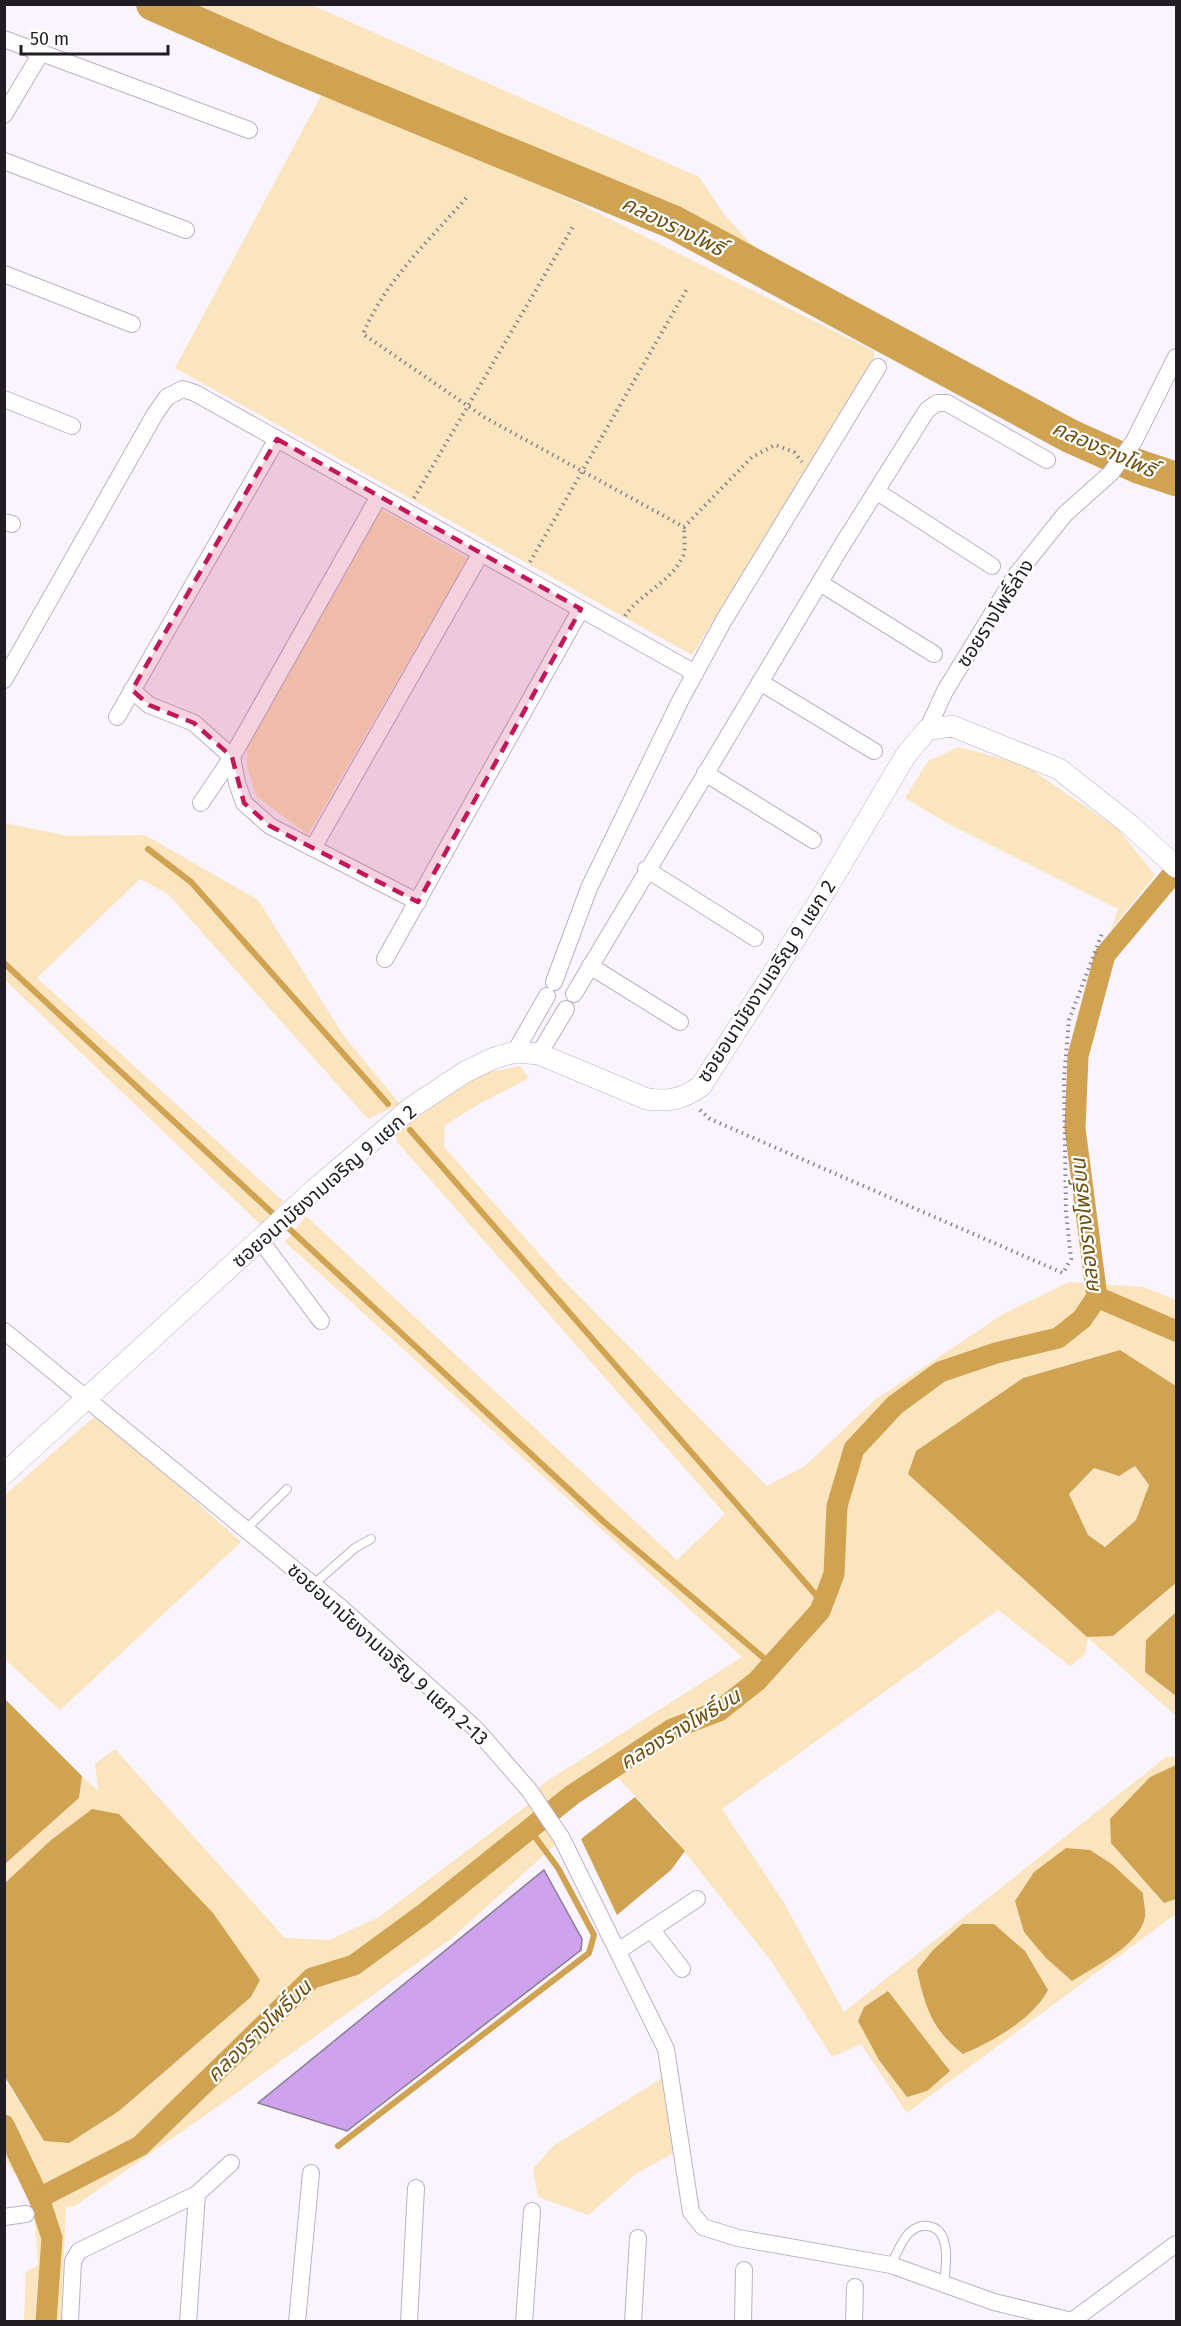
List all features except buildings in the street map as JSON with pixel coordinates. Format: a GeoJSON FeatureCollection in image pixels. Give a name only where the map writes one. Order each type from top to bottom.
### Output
{"type":"FeatureCollection","features":[{"type":"Feature","properties":{"kind":"street"},"geometry":{"type":"LineString","coordinates":[[4,39],[249,130]]}},
{"type":"Feature","properties":{"kind":"street"},"geometry":{"type":"LineString","coordinates":[[4,115],[40,53]]}},
{"type":"Feature","properties":{"kind":"street"},"geometry":{"type":"LineString","coordinates":[[4,161],[186,230]]}},
{"type":"Feature","properties":{"kind":"street"},"geometry":{"type":"LineString","coordinates":[[4,274],[132,324]]}},
{"type":"Feature","properties":{"kind":"street","name":"ซอยรางโพธิ์ล่าง"},"geometry":{"type":"LineString","coordinates":[[927,730],[945,692],[1016,574],[1065,514],[1111,473],[1134,441],[1176,357]]}},
{"type":"Feature","properties":{"kind":"street"},"geometry":{"type":"LineString","coordinates":[[515,1052],[554,982],[589,888],[695,673],[724,620],[878,367]]}},
{"type":"Feature","properties":{"kind":"street"},"geometry":{"type":"LineString","coordinates":[[4,680],[155,414],[167,397],[183,389],[195,393],[695,673]]}},
{"type":"Feature","properties":{"kind":"street"},"geometry":{"type":"LineString","coordinates":[[4,399],[72,426]]}},
{"type":"Feature","properties":{"kind":"street"},"geometry":{"type":"LineString","coordinates":[[539,1054],[646,869],[927,410],[937,403],[947,403],[1047,460]]}},
{"type":"Feature","properties":{"kind":"street"},"geometry":{"type":"LineString","coordinates":[[117,717],[277,439]]}},
{"type":"Feature","properties":{"kind":"street"},"geometry":{"type":"LineString","coordinates":[[876,491],[992,566]]}},
{"type":"Feature","properties":{"kind":"street"},"geometry":{"type":"LineString","coordinates":[[201,803],[232,756],[379,496]]}},
{"type":"Feature","properties":{"kind":"street"},"geometry":{"type":"LineString","coordinates":[[314,848],[481,553]]}},
{"type":"Feature","properties":{"kind":"street"},"geometry":{"type":"LineString","coordinates":[[820,583],[934,654]]}},
{"type":"Feature","properties":{"kind":"street"},"geometry":{"type":"LineString","coordinates":[[385,959],[581,609]]}},
{"type":"Feature","properties":{"kind":"street"},"geometry":{"type":"LineString","coordinates":[[760,682],[874,751]]}},
{"type":"Feature","properties":{"kind":"street"},"geometry":{"type":"LineString","coordinates":[[132,690],[149,705],[194,723],[232,756],[237,783],[244,803],[270,826],[418,902]]}},
{"type":"Feature","properties":{"kind":"street"},"geometry":{"type":"LineString","coordinates":[[927,730],[952,726],[1059,769],[1129,824],[1176,867]]}},
{"type":"Feature","properties":{"kind":"street","name":"ซอยอนามัยงามเจริญ 9 แยก 2"},"geometry":{"type":"LineString","coordinates":[[4,1474],[89,1399],[292,1210],[412,1107],[465,1072],[494,1058],[515,1052],[539,1054],[647,1099],[666,1102],[687,1096],[701,1086],[824,893],[906,755],[927,730]]}},
{"type":"Feature","properties":{"kind":"street"},"geometry":{"type":"LineString","coordinates":[[705,773],[813,840]]}},
{"type":"Feature","properties":{"kind":"street"},"geometry":{"type":"LineString","coordinates":[[646,869],[755,938]]}},
{"type":"Feature","properties":{"kind":"street"},"geometry":{"type":"LineString","coordinates":[[590,966],[680,1022]]}},
{"type":"Feature","properties":{"kind":"street"},"geometry":{"type":"LineString","coordinates":[[554,982],[574,995]]}},
{"type":"Feature","properties":{"kind":"street"},"geometry":{"type":"LineString","coordinates":[[260,1240],[321,1321]]}},
{"type":"Feature","properties":{"kind":"street","name":"ซอยอนามัยงามเจริญ 9 แยก 2-13"},"geometry":{"type":"LineString","coordinates":[[4,1331],[314,1584],[476,1729],[529,1790],[561,1838],[666,2049],[691,2212],[703,2228],[738,2238],[891,2265],[1036,2314],[1072,2321],[1176,2244]]}},
{"type":"Feature","properties":{"kind":"street"},"geometry":{"type":"LineString","coordinates":[[618,1951],[697,1899]]}},
{"type":"Feature","properties":{"kind":"street"},"geometry":{"type":"LineString","coordinates":[[651,1929],[682,1969]]}},
{"type":"Feature","properties":{"kind":"street"},"geometry":{"type":"LineString","coordinates":[[70,2322],[73,2261],[79,2251],[197,2194],[231,2163]]}},
{"type":"Feature","properties":{"kind":"street"},"geometry":{"type":"LineString","coordinates":[[297,2322],[311,2173]]}},
{"type":"Feature","properties":{"kind":"street"},"geometry":{"type":"LineString","coordinates":[[409,2322],[416,2188]]}},
{"type":"Feature","properties":{"kind":"street"},"geometry":{"type":"LineString","coordinates":[[188,2322],[197,2194]]}},
{"type":"Feature","properties":{"kind":"street"},"geometry":{"type":"LineString","coordinates":[[524,2322],[532,2211]]}},
{"type":"Feature","properties":{"kind":"street"},"geometry":{"type":"LineString","coordinates":[[4,2217],[26,2214]]}},
{"type":"Feature","properties":{"kind":"street"},"geometry":{"type":"LineString","coordinates":[[633,2322],[638,2238]]}},
{"type":"Feature","properties":{"kind":"street"},"geometry":{"type":"LineString","coordinates":[[743,2322],[744,2270]]}},
{"type":"Feature","properties":{"kind":"street"},"geometry":{"type":"LineString","coordinates":[[854,2322],[855,2287]]}},
{"type":"Feature","properties":{"kind":"lane"},"geometry":{"type":"LineString","coordinates":[[246,1529],[286,1488]]}},
{"type":"Feature","properties":{"kind":"lane"},"geometry":{"type":"LineString","coordinates":[[314,1584],[355,1548],[370,1539]]}},
{"type":"Feature","properties":{"kind":"lane"},"geometry":{"type":"LineString","coordinates":[[891,2265],[909,2232],[922,2225],[933,2226],[942,2235],[946,2250],[944,2284]]}},
{"type":"Feature","properties":{"kind":"path"},"geometry":{"type":"LineString","coordinates":[[466,198],[396,279],[371,313],[363,334],[468,406],[684,527]]}},
{"type":"Feature","properties":{"kind":"path"},"geometry":{"type":"LineString","coordinates":[[406,511],[574,225]]}},
{"type":"Feature","properties":{"kind":"path"},"geometry":{"type":"LineString","coordinates":[[522,576],[688,286]]}},
{"type":"Feature","properties":{"kind":"path"},"geometry":{"type":"LineString","coordinates":[[617,629],[631,608],[662,584],[684,555],[684,527],[752,457],[775,445],[794,452],[812,475]]}},
{"type":"Feature","properties":{"kind":"path"},"geometry":{"type":"LineString","coordinates":[[687,1096],[710,1119],[1062,1273],[1071,1259],[1066,1212],[1064,1079],[1069,1020],[1103,931]]}},
{"type":"Feature","properties":{"kind":"highlighted area"},"geometry":{"type":"Polygon","coordinates":[[[277,439],[581,609],[418,902],[270,826],[244,803],[232,757],[194,723],[149,705],[132,690],[277,439]]]}},
{"type":"Feature","properties":{"kind":"shaded area"},"geometry":{"type":"Polygon","coordinates":[[[198,5],[312,5],[699,177],[724,214],[762,256],[198,5]]]}},
{"type":"Feature","properties":{"kind":"shaded area"},"geometry":{"type":"Polygon","coordinates":[[[318,85],[562,195],[874,351],[874,359],[692,655],[175,368],[321,96],[318,85]]]}},
{"type":"Feature","properties":{"kind":"shaded area"},"geometry":{"type":"Polygon","coordinates":[[[381,509],[468,558],[308,835],[256,796],[247,766],[247,745],[381,509]]]}},
{"type":"Feature","properties":{"kind":"shaded area"},"geometry":{"type":"Polygon","coordinates":[[[959,747],[1025,765],[1118,829],[1155,875],[1111,930],[1118,909],[947,823],[905,798],[928,761],[959,747]]]}},
{"type":"Feature","properties":{"kind":"shaded area"},"geometry":{"type":"Polygon","coordinates":[[[4,823],[68,836],[145,835],[258,900],[344,1036],[400,1104],[368,1119],[168,894],[140,879],[37,978],[283,1201],[261,1225],[5,980],[4,823]]]}},
{"type":"Feature","properties":{"kind":"shaded area"},"geometry":{"type":"Polygon","coordinates":[[[520,1066],[529,1078],[445,1125],[444,1147],[560,1277],[767,1486],[805,1466],[876,1399],[1003,1314],[1069,1282],[1144,1287],[1176,1300],[1176,1386],[1120,1350],[1023,1378],[1113,1636],[1176,1583],[1176,1612],[1170,1617],[1145,1672],[1176,1696],[1176,1716],[1088,1638],[1085,1654],[1070,1666],[998,1610],[722,1809],[784,1903],[844,2012],[1166,1757],[1176,1756],[1176,1914],[907,2113],[861,2044],[832,2057],[772,1962],[665,1827],[615,1775],[546,1828],[556,1844],[452,1938],[210,2112],[75,2206],[66,2207],[61,2321],[24,2321],[26,2272],[38,2265],[33,2198],[5,2160],[4,2077],[44,2141],[119,2111],[251,1997],[260,1980],[92,1809],[51,1840],[5,1883],[5,1864],[79,1798],[82,1776],[98,1791],[95,1764],[115,1749],[285,1938],[329,1940],[379,1917],[529,1804],[541,1785],[742,1657],[285,1242],[306,1216],[677,1560],[725,1514],[397,1142],[395,1132],[483,1073],[520,1066]],[[888,1991],[864,2007],[950,2071],[888,1991]]]}},
{"type":"Feature","properties":{"kind":"shaded area"},"geometry":{"type":"Polygon","coordinates":[[[1120,1350],[1176,1386],[1176,1583],[1113,1636],[1087,1637],[908,1474],[916,1451],[1023,1378],[1120,1350]],[[1135,1466],[1119,1476],[1094,1468],[1069,1494],[1088,1535],[1105,1547],[1136,1520],[1149,1485],[1135,1466]]]}},
{"type":"Feature","properties":{"kind":"shaded area"},"geometry":{"type":"Polygon","coordinates":[[[94,1417],[106,1421],[241,1542],[60,1710],[7,1661],[5,1664],[5,1495],[94,1417]]]}},
{"type":"Feature","properties":{"kind":"shaded area"},"geometry":{"type":"Polygon","coordinates":[[[1135,1466],[1149,1485],[1136,1520],[1105,1547],[1088,1535],[1069,1494],[1094,1468],[1119,1476],[1135,1466]]]}},
{"type":"Feature","properties":{"kind":"shaded area"},"geometry":{"type":"Polygon","coordinates":[[[1176,1612],[1176,1696],[1145,1672],[1146,1640],[1176,1612]]]}},
{"type":"Feature","properties":{"kind":"shaded area"},"geometry":{"type":"Polygon","coordinates":[[[4,1698],[82,1776],[79,1798],[5,1864],[4,1698]]]}},
{"type":"Feature","properties":{"kind":"shaded area"},"geometry":{"type":"Polygon","coordinates":[[[1176,1765],[1176,1899],[1164,1903],[1111,1843],[1110,1819],[1150,1777],[1176,1765]]]}},
{"type":"Feature","properties":{"kind":"shaded area"},"geometry":{"type":"Polygon","coordinates":[[[635,1797],[685,1851],[671,1870],[617,1915],[581,1839],[635,1797]]]}},
{"type":"Feature","properties":{"kind":"shaded area"},"geometry":{"type":"Polygon","coordinates":[[[92,1809],[119,1814],[213,1913],[260,1980],[251,1997],[119,2111],[69,2143],[44,2141],[5,2077],[5,1883],[51,1840],[92,1809]]]}},
{"type":"Feature","properties":{"kind":"shaded area"},"geometry":{"type":"Polygon","coordinates":[[[1066,1848],[1090,1850],[1113,1865],[1143,1893],[1145,1911],[1141,1927],[1126,1946],[1072,1981],[1046,1958],[1024,1932],[1015,1901],[1034,1872],[1066,1848]]]}},
{"type":"Feature","properties":{"kind":"shaded area"},"geometry":{"type":"Polygon","coordinates":[[[962,1924],[994,1924],[1025,1951],[1048,1990],[1041,2001],[1022,2020],[987,2043],[963,2054],[944,2036],[931,2017],[917,1970],[933,1950],[962,1924]]]}},
{"type":"Feature","properties":{"kind":"shaded area"},"geometry":{"type":"Polygon","coordinates":[[[888,1991],[950,2071],[927,2091],[907,2097],[879,2060],[858,2021],[864,2007],[888,1991]]]}},
{"type":"Feature","properties":{"kind":"shaded area"},"geometry":{"type":"Polygon","coordinates":[[[664,2077],[674,2153],[637,2173],[588,2215],[538,2197],[533,2169],[553,2146],[664,2077]]]}},
{"type":"Feature","properties":{"kind":"waterway","name":"คลองรางโพธิ์"},"geometry":{"type":"LineString","coordinates":[[153,4],[280,60],[673,222],[1070,436],[1137,466],[1176,479]]}},
{"type":"Feature","properties":{"kind":"waterway"},"geometry":{"type":"LineString","coordinates":[[148,849],[191,882],[388,1104]]}},
{"type":"Feature","properties":{"kind":"waterway","name":"คลองรางโพธิ์บน"},"geometry":{"type":"LineString","coordinates":[[46,2322],[52,2238],[39,2198],[140,2146],[312,1978],[354,1965],[425,1913],[572,1795],[672,1729],[719,1711],[757,1681],[820,1611],[834,1574],[837,1506],[854,1449],[895,1405],[940,1372],[996,1353],[1058,1338],[1082,1319],[1097,1297],[1075,1128],[1078,1056],[1105,955],[1176,870]]}},
{"type":"Feature","properties":{"kind":"waterway"},"geometry":{"type":"LineString","coordinates":[[4,963],[604,1522],[772,1665]]}},
{"type":"Feature","properties":{"kind":"waterway"},"geometry":{"type":"LineString","coordinates":[[410,1130],[823,1603]]}},
{"type":"Feature","properties":{"kind":"waterway"},"geometry":{"type":"LineString","coordinates":[[1097,1297],[1176,1331]]}},
{"type":"Feature","properties":{"kind":"waterway"},"geometry":{"type":"LineString","coordinates":[[338,2146],[589,1953],[594,1935],[558,1868],[530,1830]]}},
{"type":"Feature","properties":{"kind":"waterway"},"geometry":{"type":"LineString","coordinates":[[4,2125],[39,2198]]}}]}
